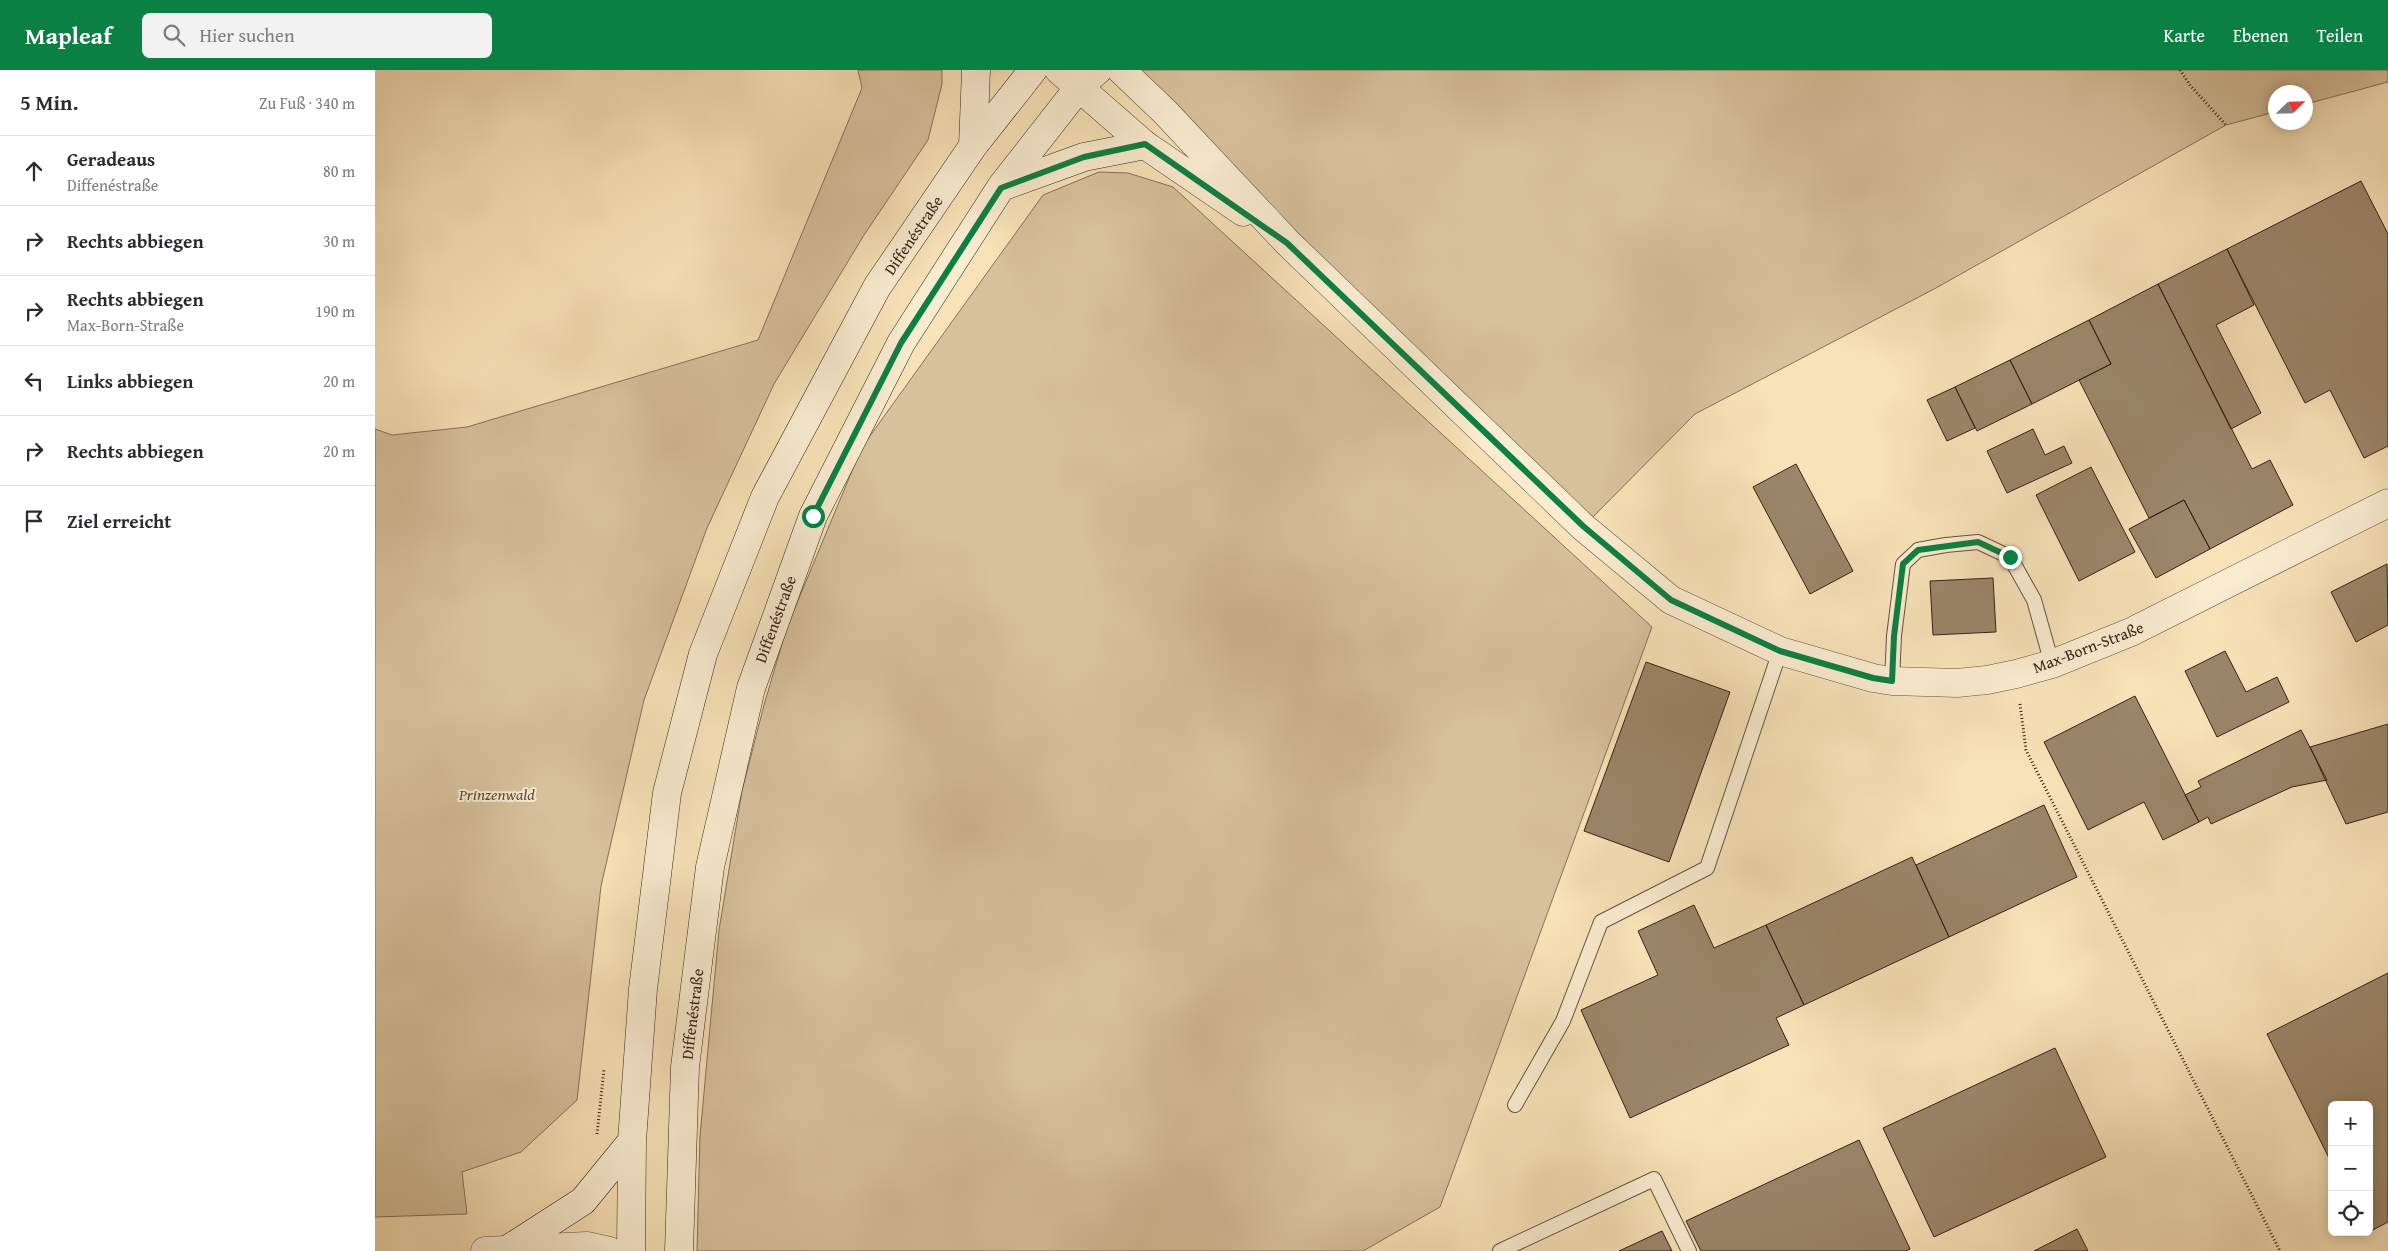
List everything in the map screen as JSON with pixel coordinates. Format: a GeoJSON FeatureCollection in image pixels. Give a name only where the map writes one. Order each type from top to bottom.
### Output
{"type":"FeatureCollection","features":[{"type":"Feature","properties":{"kind":"main road"},"geometry":{"type":"LineString","coordinates":[[973,146],[976,70]]}},
{"type":"Feature","properties":{"kind":"main road","name":"Diffenéstraße"},"geometry":{"type":"LineString","coordinates":[[631,1251],[632,1141],[643,989],[667,793],[703,654],[765,497],[877,287],[973,146],[1033,70]]}},
{"type":"Feature","properties":{"kind":"main road","name":"Max-Born-Straße"},"geometry":{"type":"LineString","coordinates":[[1059,70],[1089,78],[1145,144],[1287,243]]}},
{"type":"Feature","properties":{"kind":"main road","name":"Max-Born-Straße"},"geometry":{"type":"LineString","coordinates":[[1121,70],[1166,113],[1287,243],[1583,526],[1671,600],[1780,651],[1873,678],[1892,681],[1957,683],[1987,680],[2016,674],[2052,664],[2131,632],[2388,503]]}},
{"type":"Feature","properties":{"kind":"main road","name":"Diffenéstraße"},"geometry":{"type":"LineString","coordinates":[[679,1251],[685,1068],[710,867],[751,688],[813,516],[901,343],[1001,188],[1089,78]]}},
{"type":"Feature","properties":{"kind":"main road"},"geometry":{"type":"LineString","coordinates":[[1001,188],[1084,157],[1145,144]]}},
{"type":"Feature","properties":{"kind":"main road"},"geometry":{"type":"LineString","coordinates":[[498,1250],[583,1201],[632,1141]]}},
{"type":"Feature","properties":{"kind":"main road"},"geometry":{"type":"LineString","coordinates":[[498,1250],[587,1246],[609,1251]]}},
{"type":"Feature","properties":{"kind":"lane"},"geometry":{"type":"LineString","coordinates":[[1892,681],[1894,636],[1903,564],[1918,550],[1946,545],[1978,542],[2010,557],[2034,600],[2052,664]]}},
{"type":"Feature","properties":{"kind":"lane"},"geometry":{"type":"LineString","coordinates":[[1515,1105],[1563,1021],[1601,922],[1707,868],[1780,651]]}},
{"type":"Feature","properties":{"kind":"lane"},"geometry":{"type":"LineString","coordinates":[[1500,1251],[1653,1179],[1689,1251]]}},
{"type":"Feature","properties":{"kind":"path"},"geometry":{"type":"LineString","coordinates":[[2180,70],[2190,85],[2226,125]]}},
{"type":"Feature","properties":{"kind":"path"},"geometry":{"type":"LineString","coordinates":[[2016,674],[2027,750],[2280,1251]]}},
{"type":"Feature","properties":{"kind":"green space","name":"Prinzenwald"},"geometry":{"type":"Polygon","coordinates":[[[858,70],[942,70],[942,84],[928,140],[864,235],[774,384],[707,528],[644,700],[601,886],[577,1100],[521,1152],[462,1172],[467,1214],[375,1217],[375,429],[392,435],[467,427],[758,340],[862,88],[858,70]]]}},
{"type":"Feature","properties":{"kind":"green space"},"geometry":{"type":"Polygon","coordinates":[[[1121,70],[2388,70],[2388,82],[2313,102],[2313,85],[2268,85],[2268,114],[2226,125],[1936,288],[1695,414],[1583,527],[1121,70]]]}},
{"type":"Feature","properties":{"kind":"green space"},"geometry":{"type":"Polygon","coordinates":[[[1099,172],[1128,173],[1173,187],[1652,627],[1440,1207],[1363,1251],[697,1251],[700,1136],[719,930],[742,791],[764,705],[787,627],[862,447],[1043,195],[1099,172]]]}},
{"type":"Feature","properties":{"kind":"building"},"geometry":{"type":"Polygon","coordinates":[[[2361,181],[2388,234],[2388,446],[2364,458],[2330,390],[2305,403],[2227,249],[2361,181]]]}},
{"type":"Feature","properties":{"kind":"building"},"geometry":{"type":"Polygon","coordinates":[[[2227,249],[2254,305],[2216,325],[2261,413],[2231,429],[2158,284],[2227,249]]]}},
{"type":"Feature","properties":{"kind":"building"},"geometry":{"type":"Polygon","coordinates":[[[2158,284],[2252,469],[2270,460],[2293,505],[2210,549],[2184,500],[2149,518],[2079,380],[2111,364],[2089,320],[2158,284]]]}},
{"type":"Feature","properties":{"kind":"building"},"geometry":{"type":"Polygon","coordinates":[[[2089,320],[2111,364],[2032,404],[2010,360],[2089,320]]]}},
{"type":"Feature","properties":{"kind":"building"},"geometry":{"type":"Polygon","coordinates":[[[2010,360],[2032,404],[1977,431],[1955,387],[2010,360]]]}},
{"type":"Feature","properties":{"kind":"building"},"geometry":{"type":"Polygon","coordinates":[[[1955,387],[1975,428],[1947,441],[1927,400],[1955,387]]]}},
{"type":"Feature","properties":{"kind":"building"},"geometry":{"type":"Polygon","coordinates":[[[2033,429],[2045,455],[2064,446],[2072,463],[2007,493],[1987,451],[2033,429]]]}},
{"type":"Feature","properties":{"kind":"building"},"geometry":{"type":"Polygon","coordinates":[[[1796,464],[1853,571],[1810,594],[1753,487],[1796,464]]]}},
{"type":"Feature","properties":{"kind":"building"},"geometry":{"type":"Polygon","coordinates":[[[2091,467],[2135,552],[2079,581],[2036,495],[2091,467]]]}},
{"type":"Feature","properties":{"kind":"building"},"geometry":{"type":"Polygon","coordinates":[[[2184,500],[2210,549],[2156,578],[2129,529],[2184,500]]]}},
{"type":"Feature","properties":{"kind":"building"},"geometry":{"type":"Polygon","coordinates":[[[2387,564],[2388,625],[2356,642],[2331,592],[2387,564]]]}},
{"type":"Feature","properties":{"kind":"building"},"geometry":{"type":"Polygon","coordinates":[[[1993,578],[1996,632],[1933,635],[1930,581],[1993,578]]]}},
{"type":"Feature","properties":{"kind":"building"},"geometry":{"type":"Polygon","coordinates":[[[2225,651],[2246,692],[2277,677],[2289,702],[2217,737],[2185,671],[2225,651]]]}},
{"type":"Feature","properties":{"kind":"building"},"geometry":{"type":"Polygon","coordinates":[[[1646,662],[1730,692],[1669,862],[1584,831],[1646,662]]]}},
{"type":"Feature","properties":{"kind":"building"},"geometry":{"type":"Polygon","coordinates":[[[2135,696],[2199,822],[2163,840],[2144,802],[2088,830],[2044,742],[2135,696]]]}},
{"type":"Feature","properties":{"kind":"building"},"geometry":{"type":"Polygon","coordinates":[[[2388,724],[2388,812],[2346,824],[2310,747],[2388,724]]]}},
{"type":"Feature","properties":{"kind":"building"},"geometry":{"type":"Polygon","coordinates":[[[2301,730],[2327,780],[2292,787],[2211,824],[2208,817],[2199,822],[2185,795],[2201,787],[2198,781],[2301,730]]]}},
{"type":"Feature","properties":{"kind":"building"},"geometry":{"type":"Polygon","coordinates":[[[2044,805],[2077,877],[1949,937],[1916,865],[2044,805]]]}},
{"type":"Feature","properties":{"kind":"building"},"geometry":{"type":"Polygon","coordinates":[[[1912,857],[1949,937],[1804,1005],[1766,925],[1912,857]]]}},
{"type":"Feature","properties":{"kind":"building"},"geometry":{"type":"Polygon","coordinates":[[[1694,905],[1714,948],[1766,925],[1804,1005],[1776,1018],[1789,1045],[1630,1118],[1581,1010],[1658,975],[1638,931],[1694,905]]]}},
{"type":"Feature","properties":{"kind":"building"},"geometry":{"type":"Polygon","coordinates":[[[2388,973],[2388,1222],[2373,1230],[2373,1101],[2328,1101],[2328,1156],[2267,1034],[2388,973]]]}},
{"type":"Feature","properties":{"kind":"building"},"geometry":{"type":"Polygon","coordinates":[[[2055,1048],[2106,1157],[1934,1237],[1883,1128],[2055,1048]]]}},
{"type":"Feature","properties":{"kind":"building"},"geometry":{"type":"Polygon","coordinates":[[[1859,1140],[1910,1249],[1906,1251],[1701,1251],[1686,1221],[1859,1140]]]}},
{"type":"Feature","properties":{"kind":"building"},"geometry":{"type":"Polygon","coordinates":[[[2077,1229],[2088,1251],[2034,1251],[2077,1229]]]}},
{"type":"Feature","properties":{"kind":"building"},"geometry":{"type":"Polygon","coordinates":[[[1662,1231],[1672,1251],[1619,1251],[1662,1231]]]}},
{"type":"Feature","properties":{"kind":"route"},"geometry":{"type":"LineString","coordinates":[[813,516],[901,343],[1001,188],[1084,157],[1145,144],[1287,243],[1583,526],[1671,600],[1780,651],[1873,678],[1892,681],[1894,636],[1903,564],[1918,550],[1978,542],[2010,557]]}}]}
